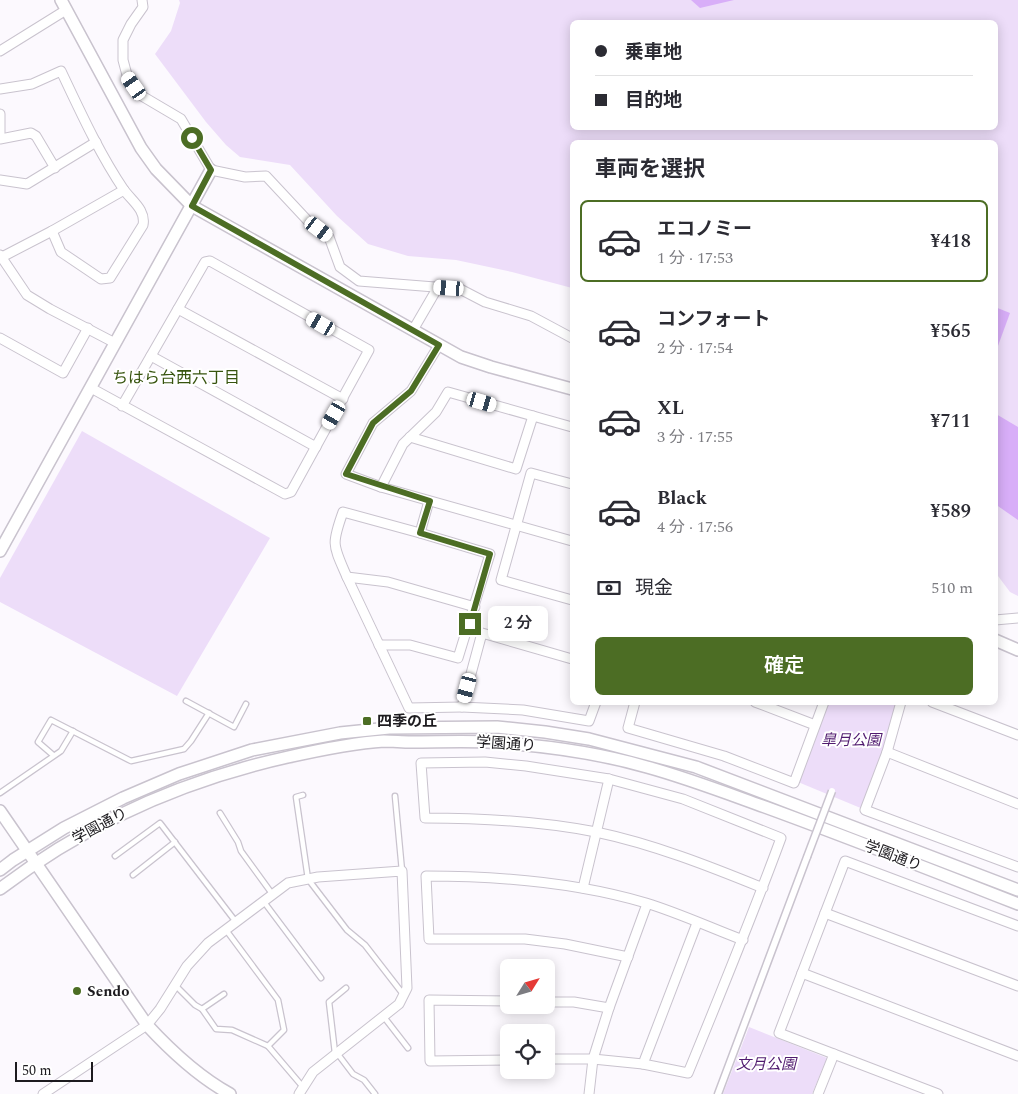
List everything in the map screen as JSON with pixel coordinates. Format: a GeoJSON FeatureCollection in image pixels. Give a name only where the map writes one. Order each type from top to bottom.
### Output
{"type":"FeatureCollection","features":[{"type":"Feature","properties":{"kind":"street"},"geometry":{"type":"LineString","coordinates":[[142,0],[143,7],[131,24],[124,40],[124,60],[127,75],[142,96],[182,119],[211,170],[245,177],[266,176],[308,221],[329,238],[340,267],[359,281],[460,289],[485,302],[531,316],[570,337]]}},
{"type":"Feature","properties":{"kind":"street"},"geometry":{"type":"LineString","coordinates":[[0,51],[63,5],[141,148],[156,169],[192,206],[461,358],[570,388]]}},
{"type":"Feature","properties":{"kind":"street"},"geometry":{"type":"LineString","coordinates":[[0,88],[32,84],[61,71],[96,142],[124,190],[144,217],[143,225],[110,278],[101,279],[61,252],[52,231]]}},
{"type":"Feature","properties":{"kind":"street"},"geometry":{"type":"LineString","coordinates":[[0,114],[0,138],[31,133],[36,136],[55,168]]}},
{"type":"Feature","properties":{"kind":"street"},"geometry":{"type":"LineString","coordinates":[[0,180],[26,184],[96,142]]}},
{"type":"Feature","properties":{"kind":"street"},"geometry":{"type":"LineString","coordinates":[[0,551],[211,170]]}},
{"type":"Feature","properties":{"kind":"street"},"geometry":{"type":"LineString","coordinates":[[115,342],[50,309],[27,295],[0,257],[52,231],[124,190]]}},
{"type":"Feature","properties":{"kind":"street"},"geometry":{"type":"LineString","coordinates":[[91,388],[122,406],[285,494],[291,492],[344,399],[369,350],[210,261],[205,262],[122,406]]}},
{"type":"Feature","properties":{"kind":"street"},"geometry":{"type":"LineString","coordinates":[[413,330],[438,287]]}},
{"type":"Feature","properties":{"kind":"street"},"geometry":{"type":"LineString","coordinates":[[178,309],[344,399]]}},
{"type":"Feature","properties":{"kind":"street"},"geometry":{"type":"LineString","coordinates":[[0,338],[63,373],[88,328]]}},
{"type":"Feature","properties":{"kind":"street"},"geometry":{"type":"LineString","coordinates":[[439,345],[411,391],[373,423],[346,474],[381,487],[570,540]]}},
{"type":"Feature","properties":{"kind":"street"},"geometry":{"type":"LineString","coordinates":[[151,356],[316,447]]}},
{"type":"Feature","properties":{"kind":"street"},"geometry":{"type":"LineString","coordinates":[[381,487],[403,444],[436,412],[448,392],[570,426]]}},
{"type":"Feature","properties":{"kind":"street"},"geometry":{"type":"LineString","coordinates":[[410,438],[516,469],[533,416]]}},
{"type":"Feature","properties":{"kind":"street"},"geometry":{"type":"LineString","coordinates":[[570,483],[532,473],[501,580],[570,599]]}},
{"type":"Feature","properties":{"kind":"street"},"geometry":{"type":"LineString","coordinates":[[420,533],[430,501]]}},
{"type":"Feature","properties":{"kind":"street"},"geometry":{"type":"LineString","coordinates":[[380,645],[410,645],[458,658],[490,554],[343,512],[334,536],[335,549],[409,708],[462,707],[523,710],[589,721],[595,705]]}},
{"type":"Feature","properties":{"kind":"street"},"geometry":{"type":"LineString","coordinates":[[347,577],[388,582],[475,607]]}},
{"type":"Feature","properties":{"kind":"street"},"geometry":{"type":"LineString","coordinates":[[998,620],[1018,618]]}},
{"type":"Feature","properties":{"kind":"street"},"geometry":{"type":"LineString","coordinates":[[462,707],[482,633],[570,658]]}},
{"type":"Feature","properties":{"kind":"street"},"geometry":{"type":"LineString","coordinates":[[998,641],[1018,650]]}},
{"type":"Feature","properties":{"kind":"street"},"geometry":{"type":"LineString","coordinates":[[634,705],[628,728],[724,756],[794,783],[823,705]]}},
{"type":"Feature","properties":{"kind":"street"},"geometry":{"type":"LineString","coordinates":[[763,705],[815,725]]}},
{"type":"Feature","properties":{"kind":"street"},"geometry":{"type":"LineString","coordinates":[[900,705],[887,752],[865,810],[1018,867]]}},
{"type":"Feature","properties":{"kind":"street"},"geometry":{"type":"LineString","coordinates":[[940,705],[1018,735]]}},
{"type":"Feature","properties":{"kind":"street","name":"学園通り"},"geometry":{"type":"LineString","coordinates":[[0,870],[64,828],[123,798],[179,774],[252,750],[340,733],[389,728],[496,727],[588,739],[696,767],[1018,890]]}},
{"type":"Feature","properties":{"kind":"street","name":"学園通り"},"geometry":{"type":"LineString","coordinates":[[0,889],[71,841],[131,810],[184,787],[259,763],[312,752],[385,741],[456,740],[536,745],[575,750],[645,766],[682,777],[810,824],[1018,904]]}},
{"type":"Feature","properties":{"kind":"street"},"geometry":{"type":"LineString","coordinates":[[887,752],[1018,804]]}},
{"type":"Feature","properties":{"kind":"street"},"geometry":{"type":"LineString","coordinates":[[555,1059],[594,1059],[642,1064],[688,1073],[743,940],[763,888],[781,838],[683,798],[609,779],[526,766],[485,762],[421,763],[424,818],[463,818],[525,822],[596,832],[686,858],[763,888]]}},
{"type":"Feature","properties":{"kind":"street"},"geometry":{"type":"LineString","coordinates":[[583,888],[609,779]]}},
{"type":"Feature","properties":{"kind":"street"},"geometry":{"type":"LineString","coordinates":[[718,1094],[832,791]]}},
{"type":"Feature","properties":{"kind":"street"},"geometry":{"type":"LineString","coordinates":[[0,811],[147,1025],[187,1063],[226,1093]]}},
{"type":"Feature","properties":{"kind":"street"},"geometry":{"type":"LineString","coordinates":[[938,1094],[779,1033],[845,861],[1018,926]]}},
{"type":"Feature","properties":{"kind":"street"},"geometry":{"type":"LineString","coordinates":[[43,1094],[147,1025],[187,966],[208,943],[288,883],[308,879],[402,870],[407,988],[404,996],[399,1004],[313,1072],[301,1090]]}},
{"type":"Feature","properties":{"kind":"street"},"geometry":{"type":"LineString","coordinates":[[628,957],[565,944],[525,939],[429,938],[426,876],[528,880],[583,888],[646,904],[743,940]]}},
{"type":"Feature","properties":{"kind":"street"},"geometry":{"type":"LineString","coordinates":[[589,1094],[594,1059],[609,1008],[646,904]]}},
{"type":"Feature","properties":{"kind":"street"},"geometry":{"type":"LineString","coordinates":[[825,913],[1018,986]]}},
{"type":"Feature","properties":{"kind":"street"},"geometry":{"type":"LineString","coordinates":[[642,1064],[697,923]]}},
{"type":"Feature","properties":{"kind":"street"},"geometry":{"type":"LineString","coordinates":[[802,973],[1018,1056]]}},
{"type":"Feature","properties":{"kind":"street"},"geometry":{"type":"LineString","coordinates":[[500,1001],[429,1000],[430,1061],[500,1060]]}},
{"type":"Feature","properties":{"kind":"street"},"geometry":{"type":"LineString","coordinates":[[555,1002],[574,1002],[609,1008]]}},
{"type":"Feature","properties":{"kind":"street"},"geometry":{"type":"LineString","coordinates":[[818,1094],[834,1054]]}},
{"type":"Feature","properties":{"kind":"lane"},"geometry":{"type":"LineString","coordinates":[[186,701],[234,727],[246,704]]}},
{"type":"Feature","properties":{"kind":"lane"},"geometry":{"type":"LineString","coordinates":[[53,755],[38,742],[51,720],[131,761],[184,749],[192,741],[209,713]]}},
{"type":"Feature","properties":{"kind":"lane"},"geometry":{"type":"LineString","coordinates":[[0,793],[61,751],[73,731]]}},
{"type":"Feature","properties":{"kind":"lane"},"geometry":{"type":"LineString","coordinates":[[303,795],[296,797],[308,879],[347,930],[365,945],[404,996]]}},
{"type":"Feature","properties":{"kind":"lane"},"geometry":{"type":"LineString","coordinates":[[395,796],[402,870]]}},
{"type":"Feature","properties":{"kind":"lane"},"geometry":{"type":"LineString","coordinates":[[220,813],[238,842],[241,851],[272,895]]}},
{"type":"Feature","properties":{"kind":"lane"},"geometry":{"type":"LineString","coordinates":[[115,856],[160,823],[236,922]]}},
{"type":"Feature","properties":{"kind":"lane"},"geometry":{"type":"LineString","coordinates":[[132,876],[175,842]]}},
{"type":"Feature","properties":{"kind":"lane"},"geometry":{"type":"LineString","coordinates":[[264,902],[321,978]]}},
{"type":"Feature","properties":{"kind":"lane"},"geometry":{"type":"LineString","coordinates":[[226,930],[278,1000],[284,1030],[268,1046]]}},
{"type":"Feature","properties":{"kind":"lane"},"geometry":{"type":"LineString","coordinates":[[175,985],[195,1005],[202,1009],[216,1028],[232,1030],[268,1046],[301,1090]]}},
{"type":"Feature","properties":{"kind":"lane"},"geometry":{"type":"LineString","coordinates":[[346,988],[329,1002],[336,1054],[353,1074],[364,1080],[375,1094]]}},
{"type":"Feature","properties":{"kind":"lane"},"geometry":{"type":"LineString","coordinates":[[202,1009],[224,994]]}},
{"type":"Feature","properties":{"kind":"lane"},"geometry":{"type":"LineString","coordinates":[[384,1016],[408,1048]]}},
{"type":"Feature","properties":{"kind":"green space"},"geometry":{"type":"Polygon","coordinates":[[[179,0],[1018,0],[1018,596],[1010,592],[998,576],[998,140],[570,140],[570,287],[456,260],[408,256],[368,244],[337,216],[290,165],[240,157],[226,145],[206,122],[155,54],[171,31],[180,3],[179,0]]]}},
{"type":"Feature","properties":{"kind":"green space"},"geometry":{"type":"Polygon","coordinates":[[[82,431],[270,538],[177,696],[0,602],[0,578],[82,431]]]}},
{"type":"Feature","properties":{"kind":"green space","name":"皐月公園"},"geometry":{"type":"Polygon","coordinates":[[[826,705],[898,705],[863,809],[798,782],[826,705]]]}},
{"type":"Feature","properties":{"kind":"green space","name":"文月公園"},"geometry":{"type":"Polygon","coordinates":[[[749,1027],[827,1058],[812,1094],[723,1094],[749,1027]]]}},
{"type":"Feature","properties":{"kind":"shaded area"},"geometry":{"type":"Polygon","coordinates":[[[691,0],[734,0],[700,8],[691,0]]]}},
{"type":"Feature","properties":{"kind":"shaded area"},"geometry":{"type":"Polygon","coordinates":[[[998,308],[1010,313],[998,346],[998,308]]]}},
{"type":"Feature","properties":{"kind":"shaded area"},"geometry":{"type":"Polygon","coordinates":[[[998,415],[1018,427],[1018,520],[998,506],[998,415]]]}},
{"type":"Feature","properties":{"kind":"place","name":"四季の丘"},"geometry":{"type":"Point","coordinates":[367,721]}},
{"type":"Feature","properties":{"kind":"place","name":"Sendo"},"geometry":{"type":"Point","coordinates":[77,991]}},
{"type":"Feature","properties":{"kind":"district","name":"ちはら台西六丁目"},"geometry":{"type":"Point","coordinates":[176,378]}},
{"type":"Feature","properties":{"kind":"route"},"geometry":{"type":"LineString","coordinates":[[192,138],[211,170],[192,206],[439,345],[411,391],[373,423],[346,474],[381,487],[430,501],[420,533],[490,554],[470,624]]}}]}
